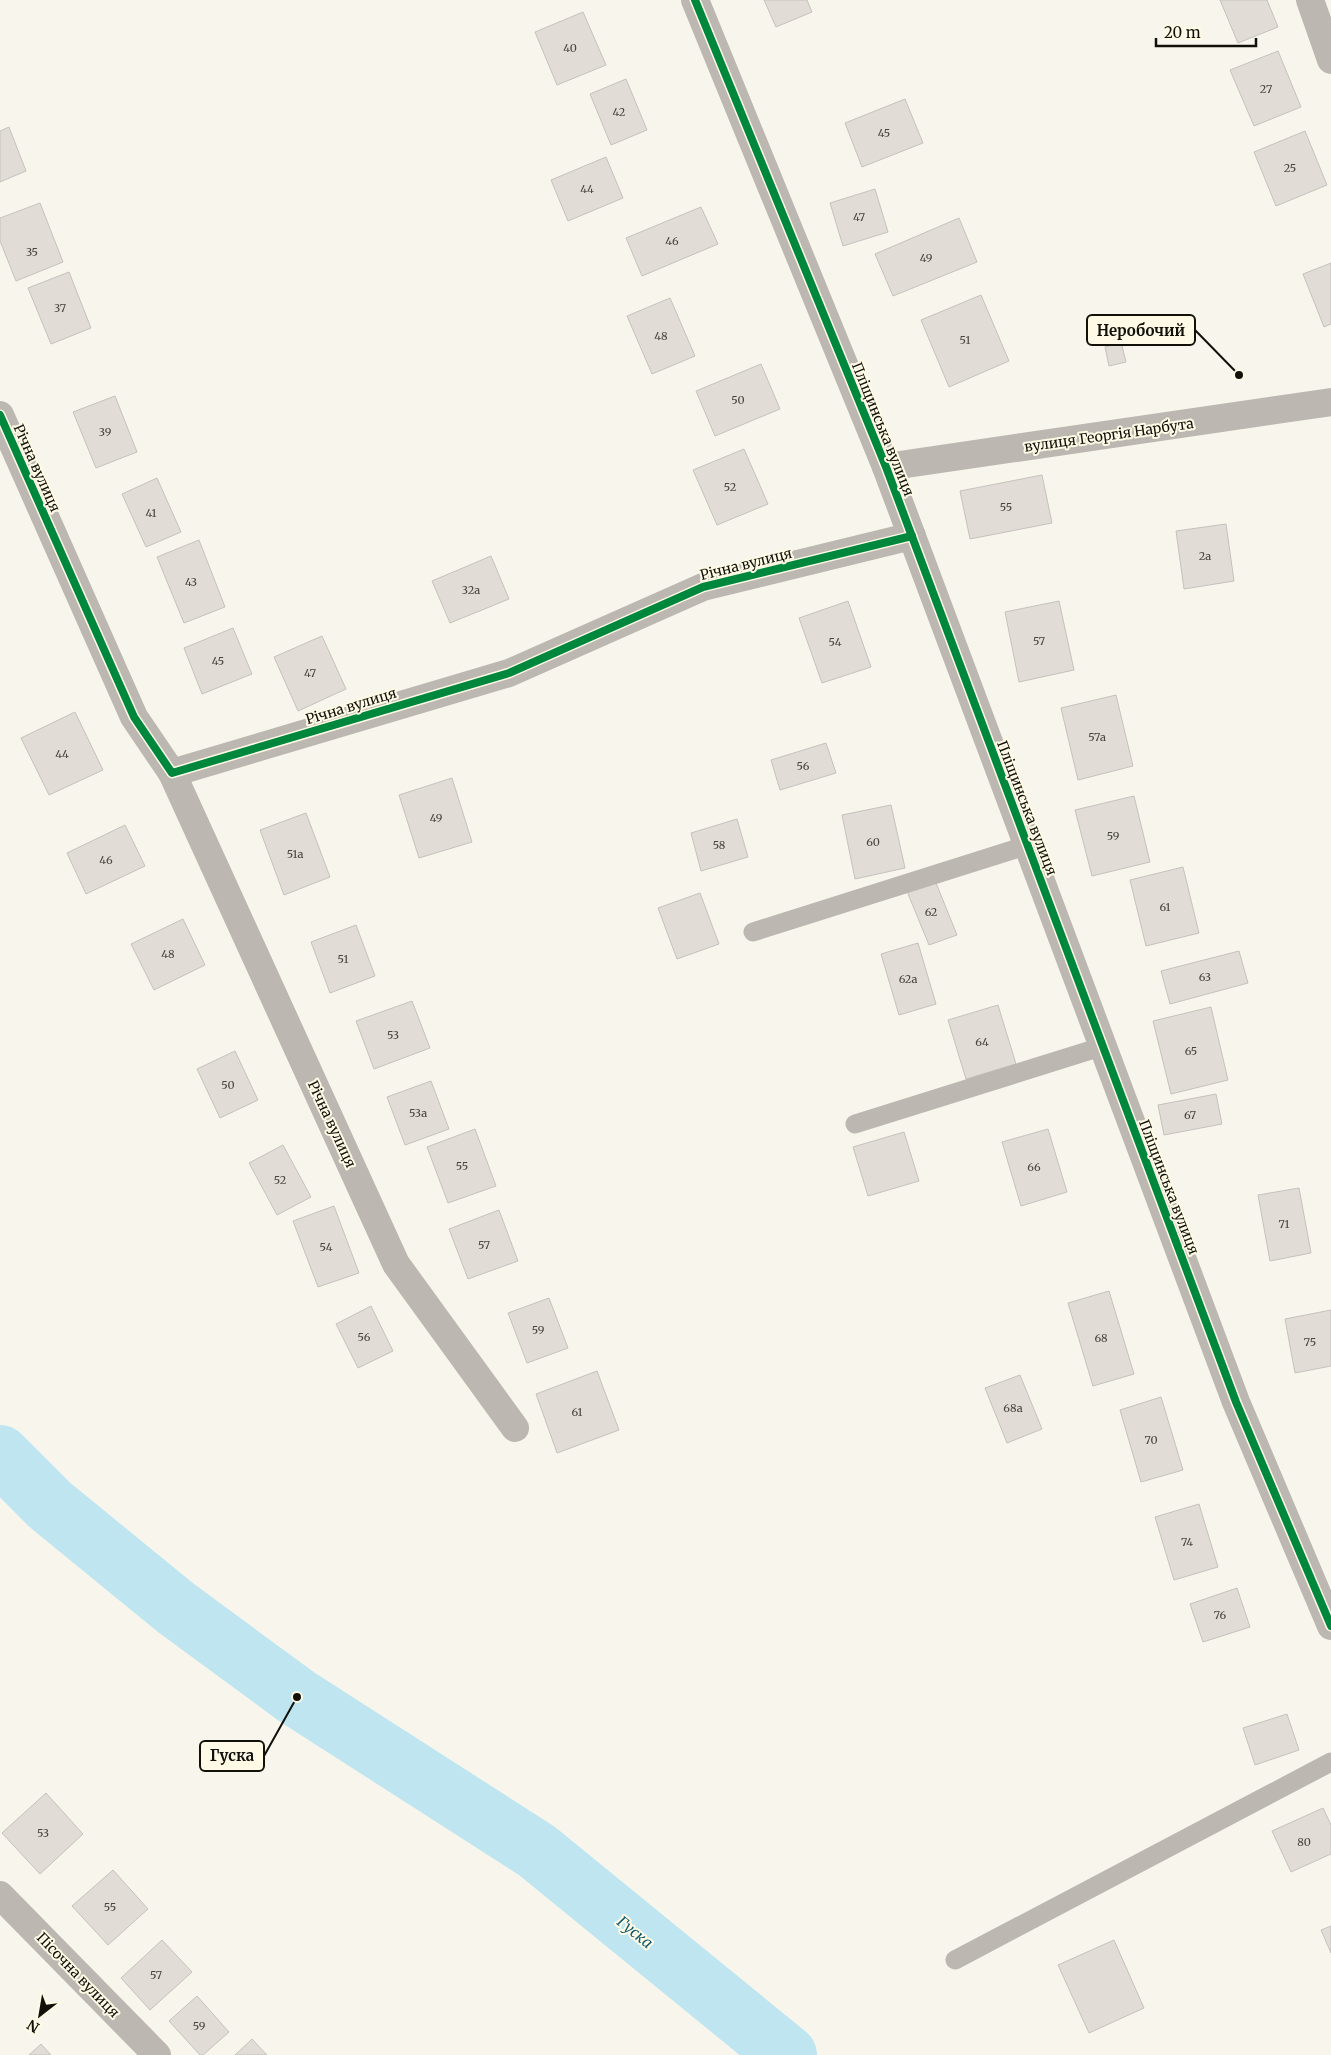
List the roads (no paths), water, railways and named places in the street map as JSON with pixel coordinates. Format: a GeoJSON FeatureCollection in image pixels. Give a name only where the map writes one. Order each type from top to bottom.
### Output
{"type":"FeatureCollection","features":[{"type":"Feature","properties":{"kind":"street","name":"Пліщинська вулиця"},"geometry":{"type":"LineString","coordinates":[[694,0],[886,467],[1236,1402],[1331,1626]]}},
{"type":"Feature","properties":{"kind":"street"},"geometry":{"type":"LineString","coordinates":[[1310,0],[1331,60]]}},
{"type":"Feature","properties":{"kind":"street","name":"вулиця Георгія Нарбута"},"geometry":{"type":"LineString","coordinates":[[886,467],[1331,402]]}},
{"type":"Feature","properties":{"kind":"street","name":"Річна вулиця"},"geometry":{"type":"LineString","coordinates":[[0,415],[134,718],[172,772],[396,1264],[515,1428]]}},
{"type":"Feature","properties":{"kind":"street","name":"Річна вулиця"},"geometry":{"type":"LineString","coordinates":[[172,772],[510,672],[703,586],[912,536]]}},
{"type":"Feature","properties":{"kind":"street","name":"Пісочна вулиця"},"geometry":{"type":"LineString","coordinates":[[0,1895],[157,2055]]}},
{"type":"Feature","properties":{"kind":"lane"},"geometry":{"type":"LineString","coordinates":[[753,932],[1028,845]]}},
{"type":"Feature","properties":{"kind":"lane"},"geometry":{"type":"LineString","coordinates":[[855,1124],[1104,1046]]}},
{"type":"Feature","properties":{"kind":"lane"},"geometry":{"type":"LineString","coordinates":[[955,1960],[1331,1762]]}},
{"type":"Feature","properties":{"kind":"waterway","name":"Гуска"},"geometry":{"type":"LineString","coordinates":[[0,1455],[50,1505],[176,1608],[297,1697],[537,1851],[787,2055]]}},
{"type":"Feature","properties":{"kind":"place","name":"Неробочий"},"geometry":{"type":"Point","coordinates":[1239,375]}},
{"type":"Feature","properties":{"kind":"place","name":"Гуска"},"geometry":{"type":"Point","coordinates":[297,1697]}}]}
